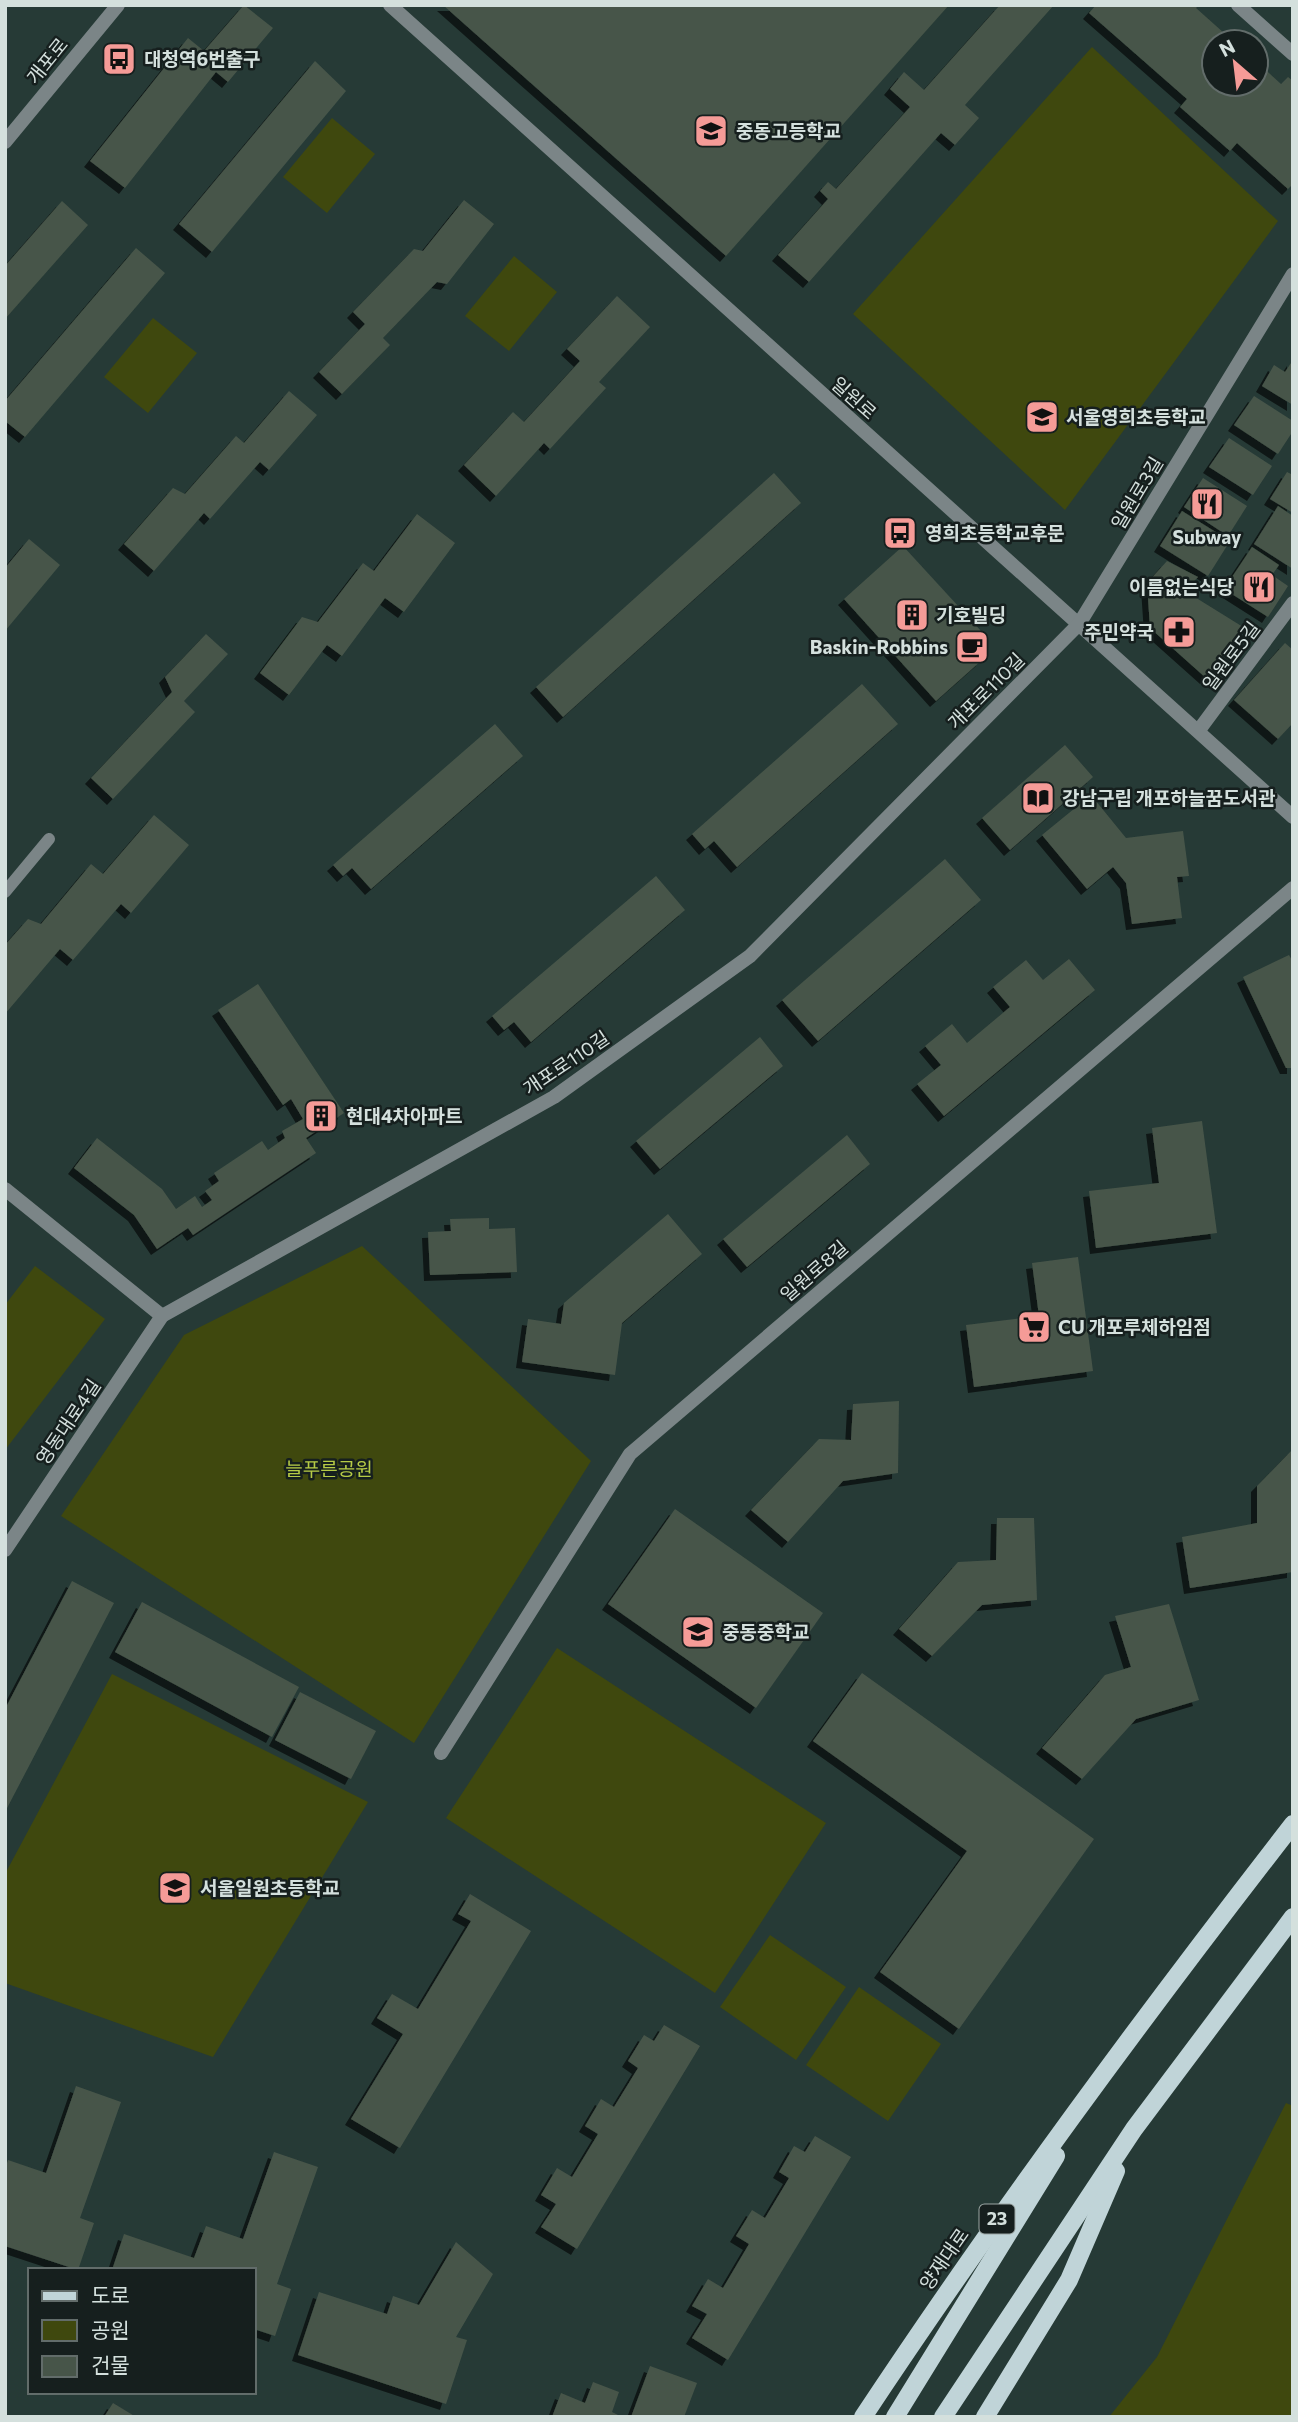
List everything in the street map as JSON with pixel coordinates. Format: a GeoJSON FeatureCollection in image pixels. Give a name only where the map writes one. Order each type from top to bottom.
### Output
{"type":"FeatureCollection","features":[{"type":"Feature","properties":{"kind":"main road","name":"양재대로"},"geometry":{"type":"LineString","coordinates":[[863,2417],[955,2278],[1137,2025],[1293,1824]]}},
{"type":"Feature","properties":{"kind":"main road"},"geometry":{"type":"LineString","coordinates":[[943,2417],[1134,2129],[1293,1917]]}},
{"type":"Feature","properties":{"kind":"main road","name":"양재대로"},"geometry":{"type":"LineString","coordinates":[[895,2417],[1137,2025]]}},
{"type":"Feature","properties":{"kind":"main road"},"geometry":{"type":"LineString","coordinates":[[985,2417],[1069,2280],[1134,2129]]}},
{"type":"Feature","properties":{"kind":"street","name":"개포로"},"geometry":{"type":"LineString","coordinates":[[5,142],[118,5]]}},
{"type":"Feature","properties":{"kind":"street","name":"일원로"},"geometry":{"type":"LineString","coordinates":[[390,5],[1293,817]]}},
{"type":"Feature","properties":{"kind":"street"},"geometry":{"type":"LineString","coordinates":[[1238,5],[1293,54]]}},
{"type":"Feature","properties":{"kind":"street","name":"일원로3길"},"geometry":{"type":"LineString","coordinates":[[1079,624],[1293,274]]}},
{"type":"Feature","properties":{"kind":"street","name":"일원로5길"},"geometry":{"type":"LineString","coordinates":[[1199,730],[1288,622],[1293,603]]}},
{"type":"Feature","properties":{"kind":"street","name":"개포로110길"},"geometry":{"type":"LineString","coordinates":[[162,1316],[554,1097],[750,956],[1079,624]]}},
{"type":"Feature","properties":{"kind":"street","name":"일원로8길"},"geometry":{"type":"LineString","coordinates":[[441,1753],[630,1454],[1293,888]]}},
{"type":"Feature","properties":{"kind":"street"},"geometry":{"type":"LineString","coordinates":[[5,1189],[162,1316]]}},
{"type":"Feature","properties":{"kind":"street","name":"영동대로4길"},"geometry":{"type":"LineString","coordinates":[[5,1550],[162,1316]]}},
{"type":"Feature","properties":{"kind":"lane"},"geometry":{"type":"LineString","coordinates":[[5,892],[48,839]]}},
{"type":"Feature","properties":{"kind":"green space"},"geometry":{"type":"Polygon","coordinates":[[[1092,47],[1278,221],[1065,510],[853,314],[1092,47]]]}},
{"type":"Feature","properties":{"kind":"green space"},"geometry":{"type":"Polygon","coordinates":[[[332,118],[375,154],[327,213],[283,177],[332,118]]]}},
{"type":"Feature","properties":{"kind":"green space"},"geometry":{"type":"Polygon","coordinates":[[[514,256],[557,292],[509,351],[465,316],[514,256]]]}},
{"type":"Feature","properties":{"kind":"green space"},"geometry":{"type":"Polygon","coordinates":[[[153,318],[197,353],[148,413],[104,377],[153,318]]]}},
{"type":"Feature","properties":{"kind":"green space","name":"늘푸른공원"},"geometry":{"type":"Polygon","coordinates":[[[362,1246],[591,1461],[414,1743],[61,1516],[184,1335],[362,1246]]]}},
{"type":"Feature","properties":{"kind":"green space"},"geometry":{"type":"Polygon","coordinates":[[[35,1266],[105,1319],[5,1450],[5,1305],[35,1266]]]}},
{"type":"Feature","properties":{"kind":"green space"},"geometry":{"type":"Polygon","coordinates":[[[557,1648],[826,1823],[715,1993],[446,1818],[557,1648]]]}},
{"type":"Feature","properties":{"kind":"green space"},"geometry":{"type":"Polygon","coordinates":[[[112,1674],[368,1802],[213,2057],[5,1983],[5,1874],[112,1674]]]}},
{"type":"Feature","properties":{"kind":"green space"},"geometry":{"type":"Polygon","coordinates":[[[770,1935],[846,1987],[796,2060],[720,2007],[770,1935]]]}},
{"type":"Feature","properties":{"kind":"green space"},"geometry":{"type":"Polygon","coordinates":[[[859,1987],[941,2044],[888,2121],[806,2065],[859,1987]]]}},
{"type":"Feature","properties":{"kind":"green space"},"geometry":{"type":"Polygon","coordinates":[[[1286,2103],[1293,2106],[1293,2417],[1109,2417],[1157,2357],[1286,2103]]]}},
{"type":"Feature","properties":{"kind":"building"},"geometry":{"type":"Polygon","coordinates":[[[244,5],[273,28],[228,82],[216,72],[125,188],[90,161],[188,38],[204,51],[244,5]]]}},
{"type":"Feature","properties":{"kind":"building","name":"중동고등학교"},"geometry":{"type":"Polygon","coordinates":[[[443,5],[949,5],[726,256],[443,5]]]}},
{"type":"Feature","properties":{"kind":"building"},"geometry":{"type":"Polygon","coordinates":[[[1000,5],[1054,5],[965,105],[979,118],[955,145],[941,133],[809,282],[778,255],[828,199],[820,191],[828,182],[836,189],[910,107],[890,89],[904,72],[924,90],[1000,5]]]}},
{"type":"Feature","properties":{"kind":"building"},"geometry":{"type":"Polygon","coordinates":[[[1096,5],[1199,5],[1196,8],[1218,28],[1200,28],[1200,98],[1270,98],[1270,74],[1281,84],[1288,77],[1293,81],[1293,184],[1288,189],[1237,143],[1230,151],[1180,107],[1187,99],[1089,13],[1096,5]]]}},
{"type":"Feature","properties":{"kind":"building"},"geometry":{"type":"Polygon","coordinates":[[[315,61],[346,91],[212,252],[179,224],[315,61]]]}},
{"type":"Feature","properties":{"kind":"building"},"geometry":{"type":"Polygon","coordinates":[[[464,200],[494,224],[447,284],[437,282],[383,338],[390,345],[342,394],[319,372],[365,324],[353,312],[414,249],[423,251],[464,200]]]}},
{"type":"Feature","properties":{"kind":"building"},"geometry":{"type":"Polygon","coordinates":[[[62,201],[88,225],[5,319],[5,266],[62,201]]]}},
{"type":"Feature","properties":{"kind":"building"},"geometry":{"type":"Polygon","coordinates":[[[136,248],[165,273],[25,437],[5,421],[5,401],[136,248]]]}},
{"type":"Feature","properties":{"kind":"building"},"geometry":{"type":"Polygon","coordinates":[[[617,296],[650,327],[599,382],[606,388],[550,449],[544,443],[496,496],[464,465],[513,412],[524,422],[580,361],[567,349],[617,296]]]}},
{"type":"Feature","properties":{"kind":"building"},"geometry":{"type":"Polygon","coordinates":[[[1293,360],[1293,405],[1262,386],[1274,365],[1285,372],[1293,360]]]}},
{"type":"Feature","properties":{"kind":"building"},"geometry":{"type":"Polygon","coordinates":[[[289,391],[317,415],[269,470],[260,462],[210,519],[204,513],[154,571],[124,544],[173,488],[185,494],[236,436],[244,443],[289,391]]]}},
{"type":"Feature","properties":{"kind":"building"},"geometry":{"type":"Polygon","coordinates":[[[1254,396],[1293,421],[1293,431],[1278,454],[1234,425],[1254,396]]]}},
{"type":"Feature","properties":{"kind":"building"},"geometry":{"type":"Polygon","coordinates":[[[1229,438],[1272,466],[1253,495],[1209,467],[1229,438]]]}},
{"type":"Feature","properties":{"kind":"building"},"geometry":{"type":"Polygon","coordinates":[[[1287,472],[1293,475],[1293,513],[1270,499],[1287,472]]]}},
{"type":"Feature","properties":{"kind":"building"},"geometry":{"type":"Polygon","coordinates":[[[774,473],[801,503],[563,717],[536,687],[774,473]]]}},
{"type":"Feature","properties":{"kind":"building"},"geometry":{"type":"Polygon","coordinates":[[[1203,478],[1247,506],[1228,536],[1184,507],[1203,478]]]}},
{"type":"Feature","properties":{"kind":"building"},"geometry":{"type":"Polygon","coordinates":[[[1278,506],[1293,516],[1293,569],[1254,544],[1278,506]]]}},
{"type":"Feature","properties":{"kind":"building"},"geometry":{"type":"Polygon","coordinates":[[[1182,511],[1230,541],[1208,576],[1160,546],[1182,511]]]}},
{"type":"Feature","properties":{"kind":"building"},"geometry":{"type":"Polygon","coordinates":[[[417,514],[455,543],[404,612],[385,598],[342,656],[327,645],[289,695],[260,673],[302,617],[318,622],[363,563],[374,571],[417,514]]]}},
{"type":"Feature","properties":{"kind":"building"},"geometry":{"type":"Polygon","coordinates":[[[29,539],[60,565],[5,631],[5,568],[29,539]]]}},
{"type":"Feature","properties":{"kind":"building","name":"기호빌딩"},"geometry":{"type":"Polygon","coordinates":[[[903,546],[981,631],[982,660],[936,701],[844,599],[903,546]]]}},
{"type":"Feature","properties":{"kind":"building"},"geometry":{"type":"Polygon","coordinates":[[[1252,547],[1279,565],[1272,575],[1288,586],[1268,617],[1224,589],[1252,547]]]}},
{"type":"Feature","properties":{"kind":"building"},"geometry":{"type":"Polygon","coordinates":[[[1167,561],[1198,577],[1185,591],[1243,627],[1206,678],[1150,628],[1147,583],[1167,561]]]}},
{"type":"Feature","properties":{"kind":"building"},"geometry":{"type":"Polygon","coordinates":[[[206,634],[228,654],[184,701],[195,712],[113,799],[91,778],[172,692],[165,677],[206,634]]]}},
{"type":"Feature","properties":{"kind":"building"},"geometry":{"type":"Polygon","coordinates":[[[1285,643],[1293,650],[1293,723],[1278,739],[1234,700],[1285,643]]]}},
{"type":"Feature","properties":{"kind":"building"},"geometry":{"type":"Polygon","coordinates":[[[862,684],[898,724],[737,867],[714,841],[705,849],[692,834],[862,684]]]}},
{"type":"Feature","properties":{"kind":"building"},"geometry":{"type":"Polygon","coordinates":[[[495,724],[523,756],[371,889],[352,868],[343,876],[333,865],[495,724]]]}},
{"type":"Feature","properties":{"kind":"building","name":"강남구립 개포하늘꿈도서관"},"geometry":{"type":"Polygon","coordinates":[[[1065,745],[1093,777],[1010,850],[982,818],[1065,745]]]}},
{"type":"Feature","properties":{"kind":"building"},"geometry":{"type":"Polygon","coordinates":[[[1091,795],[1126,838],[1183,831],[1189,876],[1177,877],[1182,918],[1132,924],[1126,883],[1113,867],[1087,889],[1042,835],[1091,795]]]}},
{"type":"Feature","properties":{"kind":"building"},"geometry":{"type":"Polygon","coordinates":[[[154,815],[189,845],[131,913],[121,904],[73,960],[60,949],[5,1014],[5,945],[28,919],[41,924],[91,864],[103,874],[154,815]]]}},
{"type":"Feature","properties":{"kind":"building"},"geometry":{"type":"Polygon","coordinates":[[[945,859],[981,900],[818,1041],[782,1000],[945,859]]]}},
{"type":"Feature","properties":{"kind":"building"},"geometry":{"type":"Polygon","coordinates":[[[656,876],[685,910],[531,1042],[514,1022],[504,1030],[492,1016],[656,876]]]}},
{"type":"Feature","properties":{"kind":"building"},"geometry":{"type":"Polygon","coordinates":[[[1289,955],[1293,962],[1293,1068],[1286,1068],[1243,977],[1289,955]]]}},
{"type":"Feature","properties":{"kind":"building"},"geometry":{"type":"Polygon","coordinates":[[[1069,959],[1095,990],[944,1116],[917,1084],[941,1065],[925,1046],[952,1024],[967,1043],[1010,1007],[993,987],[1026,960],[1043,980],[1069,959]]]}},
{"type":"Feature","properties":{"kind":"building","name":"현대4차아파트"},"geometry":{"type":"Polygon","coordinates":[[[258,984],[344,1113],[306,1138],[316,1153],[193,1235],[188,1228],[157,1249],[134,1215],[74,1168],[97,1138],[162,1189],[176,1209],[195,1196],[202,1207],[212,1200],[205,1191],[219,1181],[214,1173],[262,1141],[268,1150],[285,1138],[282,1131],[303,1119],[291,1099],[283,1105],[218,1010],[258,984]]]}},
{"type":"Feature","properties":{"kind":"building"},"geometry":{"type":"Polygon","coordinates":[[[760,1037],[783,1066],[660,1169],[636,1141],[760,1037]]]}},
{"type":"Feature","properties":{"kind":"building"},"geometry":{"type":"Polygon","coordinates":[[[1202,1121],[1217,1233],[1096,1248],[1089,1191],[1159,1183],[1152,1128],[1202,1121]]]}},
{"type":"Feature","properties":{"kind":"building"},"geometry":{"type":"Polygon","coordinates":[[[847,1135],[870,1164],[747,1267],[723,1239],[847,1135]]]}},
{"type":"Feature","properties":{"kind":"building"},"geometry":{"type":"Polygon","coordinates":[[[668,1214],[702,1254],[622,1323],[615,1375],[522,1362],[528,1319],[561,1324],[564,1303],[668,1214]]]}},
{"type":"Feature","properties":{"kind":"building"},"geometry":{"type":"Polygon","coordinates":[[[489,1218],[489,1229],[515,1228],[517,1272],[430,1275],[428,1232],[451,1231],[450,1219],[489,1218]]]}},
{"type":"Feature","properties":{"kind":"building"},"geometry":{"type":"Polygon","coordinates":[[[1078,1257],[1093,1371],[974,1387],[966,1325],[1039,1316],[1032,1263],[1078,1257]]]}},
{"type":"Feature","properties":{"kind":"building"},"geometry":{"type":"Polygon","coordinates":[[[899,1401],[898,1473],[843,1481],[788,1542],[751,1510],[819,1439],[851,1440],[853,1404],[899,1401]]]}},
{"type":"Feature","properties":{"kind":"building"},"geometry":{"type":"Polygon","coordinates":[[[1293,1449],[1293,1572],[1190,1588],[1182,1537],[1257,1523],[1257,1486],[1293,1449]]]}},
{"type":"Feature","properties":{"kind":"building"},"geometry":{"type":"Polygon","coordinates":[[[675,1509],[823,1613],[756,1708],[608,1604],[675,1509]]]}},
{"type":"Feature","properties":{"kind":"building"},"geometry":{"type":"Polygon","coordinates":[[[997,1518],[1034,1518],[1037,1600],[982,1605],[932,1656],[899,1629],[958,1562],[996,1560],[997,1518]]]}},
{"type":"Feature","properties":{"kind":"building"},"geometry":{"type":"Polygon","coordinates":[[[72,1581],[114,1603],[5,1812],[5,1709],[72,1581]]]}},
{"type":"Feature","properties":{"kind":"building"},"geometry":{"type":"Polygon","coordinates":[[[142,1602],[299,1687],[272,1737],[115,1652],[142,1602]]]}},
{"type":"Feature","properties":{"kind":"building"},"geometry":{"type":"Polygon","coordinates":[[[1169,1604],[1199,1700],[1136,1719],[1082,1779],[1042,1748],[1105,1675],[1131,1667],[1115,1616],[1169,1604]]]}},
{"type":"Feature","properties":{"kind":"building"},"geometry":{"type":"Polygon","coordinates":[[[862,1673],[1094,1839],[959,2029],[880,1972],[967,1851],[813,1741],[862,1673]]]}},
{"type":"Feature","properties":{"kind":"building"},"geometry":{"type":"Polygon","coordinates":[[[300,1692],[376,1731],[351,1779],[275,1740],[300,1692]]]}},
{"type":"Feature","properties":{"kind":"building"},"geometry":{"type":"Polygon","coordinates":[[[470,1894],[531,1931],[400,2148],[351,2119],[403,2034],[377,2018],[392,1994],[418,2009],[471,1921],[458,1914],[470,1894]]]}},
{"type":"Feature","properties":{"kind":"building"},"geometry":{"type":"Polygon","coordinates":[[[664,2025],[700,2046],[577,2249],[541,2227],[556,2204],[541,2195],[557,2168],[572,2177],[598,2134],[585,2126],[601,2099],[614,2107],[638,2068],[628,2061],[644,2035],[654,2041],[664,2025]]]}},
{"type":"Feature","properties":{"kind":"building"},"geometry":{"type":"Polygon","coordinates":[[[76,2086],[121,2102],[80,2218],[94,2223],[79,2268],[5,2246],[5,2169],[8,2160],[46,2173],[76,2086]]]}},
{"type":"Feature","properties":{"kind":"building"},"geometry":{"type":"Polygon","coordinates":[[[815,2136],[851,2157],[728,2360],[692,2338],[707,2314],[692,2306],[708,2279],[723,2288],[749,2244],[736,2236],[752,2210],[765,2218],[789,2178],[779,2172],[794,2146],[805,2152],[815,2136]]]}},
{"type":"Feature","properties":{"kind":"building"},"geometry":{"type":"Polygon","coordinates":[[[274,2152],[318,2167],[277,2284],[291,2289],[275,2336],[256,2330],[256,2268],[113,2268],[124,2234],[194,2258],[206,2226],[243,2239],[274,2152]]]}},
{"type":"Feature","properties":{"kind":"building"},"geometry":{"type":"Polygon","coordinates":[[[456,2242],[493,2274],[456,2337],[467,2340],[446,2404],[298,2355],[319,2292],[387,2314],[393,2296],[419,2305],[456,2242]]]}},
{"type":"Feature","properties":{"kind":"building"},"geometry":{"type":"Polygon","coordinates":[[[650,2366],[697,2383],[684,2417],[631,2417],[650,2366]]]}},
{"type":"Feature","properties":{"kind":"building"},"geometry":{"type":"Polygon","coordinates":[[[593,2382],[619,2392],[612,2412],[622,2417],[552,2417],[561,2393],[585,2403],[593,2382]]]}},
{"type":"Feature","properties":{"kind":"building"},"geometry":{"type":"Polygon","coordinates":[[[113,2403],[136,2417],[104,2417],[113,2403]]]}},
{"type":"Feature","properties":{"kind":"place","name":"대청역6번출구"},"geometry":{"type":"Point","coordinates":[119,59]}},
{"type":"Feature","properties":{"kind":"place","name":"중동고등학교"},"geometry":{"type":"Point","coordinates":[711,131]}},
{"type":"Feature","properties":{"kind":"place","name":"서울영희초등학교"},"geometry":{"type":"Point","coordinates":[1042,417]}},
{"type":"Feature","properties":{"kind":"place","name":"Subway"},"geometry":{"type":"Point","coordinates":[1207,504]}},
{"type":"Feature","properties":{"kind":"place","name":"영희초등학교후문"},"geometry":{"type":"Point","coordinates":[900,533]}},
{"type":"Feature","properties":{"kind":"place","name":"이름없는식당"},"geometry":{"type":"Point","coordinates":[1259,587]}},
{"type":"Feature","properties":{"kind":"place","name":"기호빌딩"},"geometry":{"type":"Point","coordinates":[912,615]}},
{"type":"Feature","properties":{"kind":"place","name":"주민약국"},"geometry":{"type":"Point","coordinates":[1179,632]}},
{"type":"Feature","properties":{"kind":"place","name":"Baskin-Robbins"},"geometry":{"type":"Point","coordinates":[972,647]}},
{"type":"Feature","properties":{"kind":"place","name":"강남구립 개포하늘꿈도서관"},"geometry":{"type":"Point","coordinates":[1038,798]}},
{"type":"Feature","properties":{"kind":"place","name":"현대4차아파트"},"geometry":{"type":"Point","coordinates":[321,1116]}},
{"type":"Feature","properties":{"kind":"place","name":"CU 개포루체하임점"},"geometry":{"type":"Point","coordinates":[1034,1327]}},
{"type":"Feature","properties":{"kind":"place","name":"중동중학교"},"geometry":{"type":"Point","coordinates":[698,1632]}},
{"type":"Feature","properties":{"kind":"place","name":"서울일원초등학교"},"geometry":{"type":"Point","coordinates":[175,1888]}}]}
